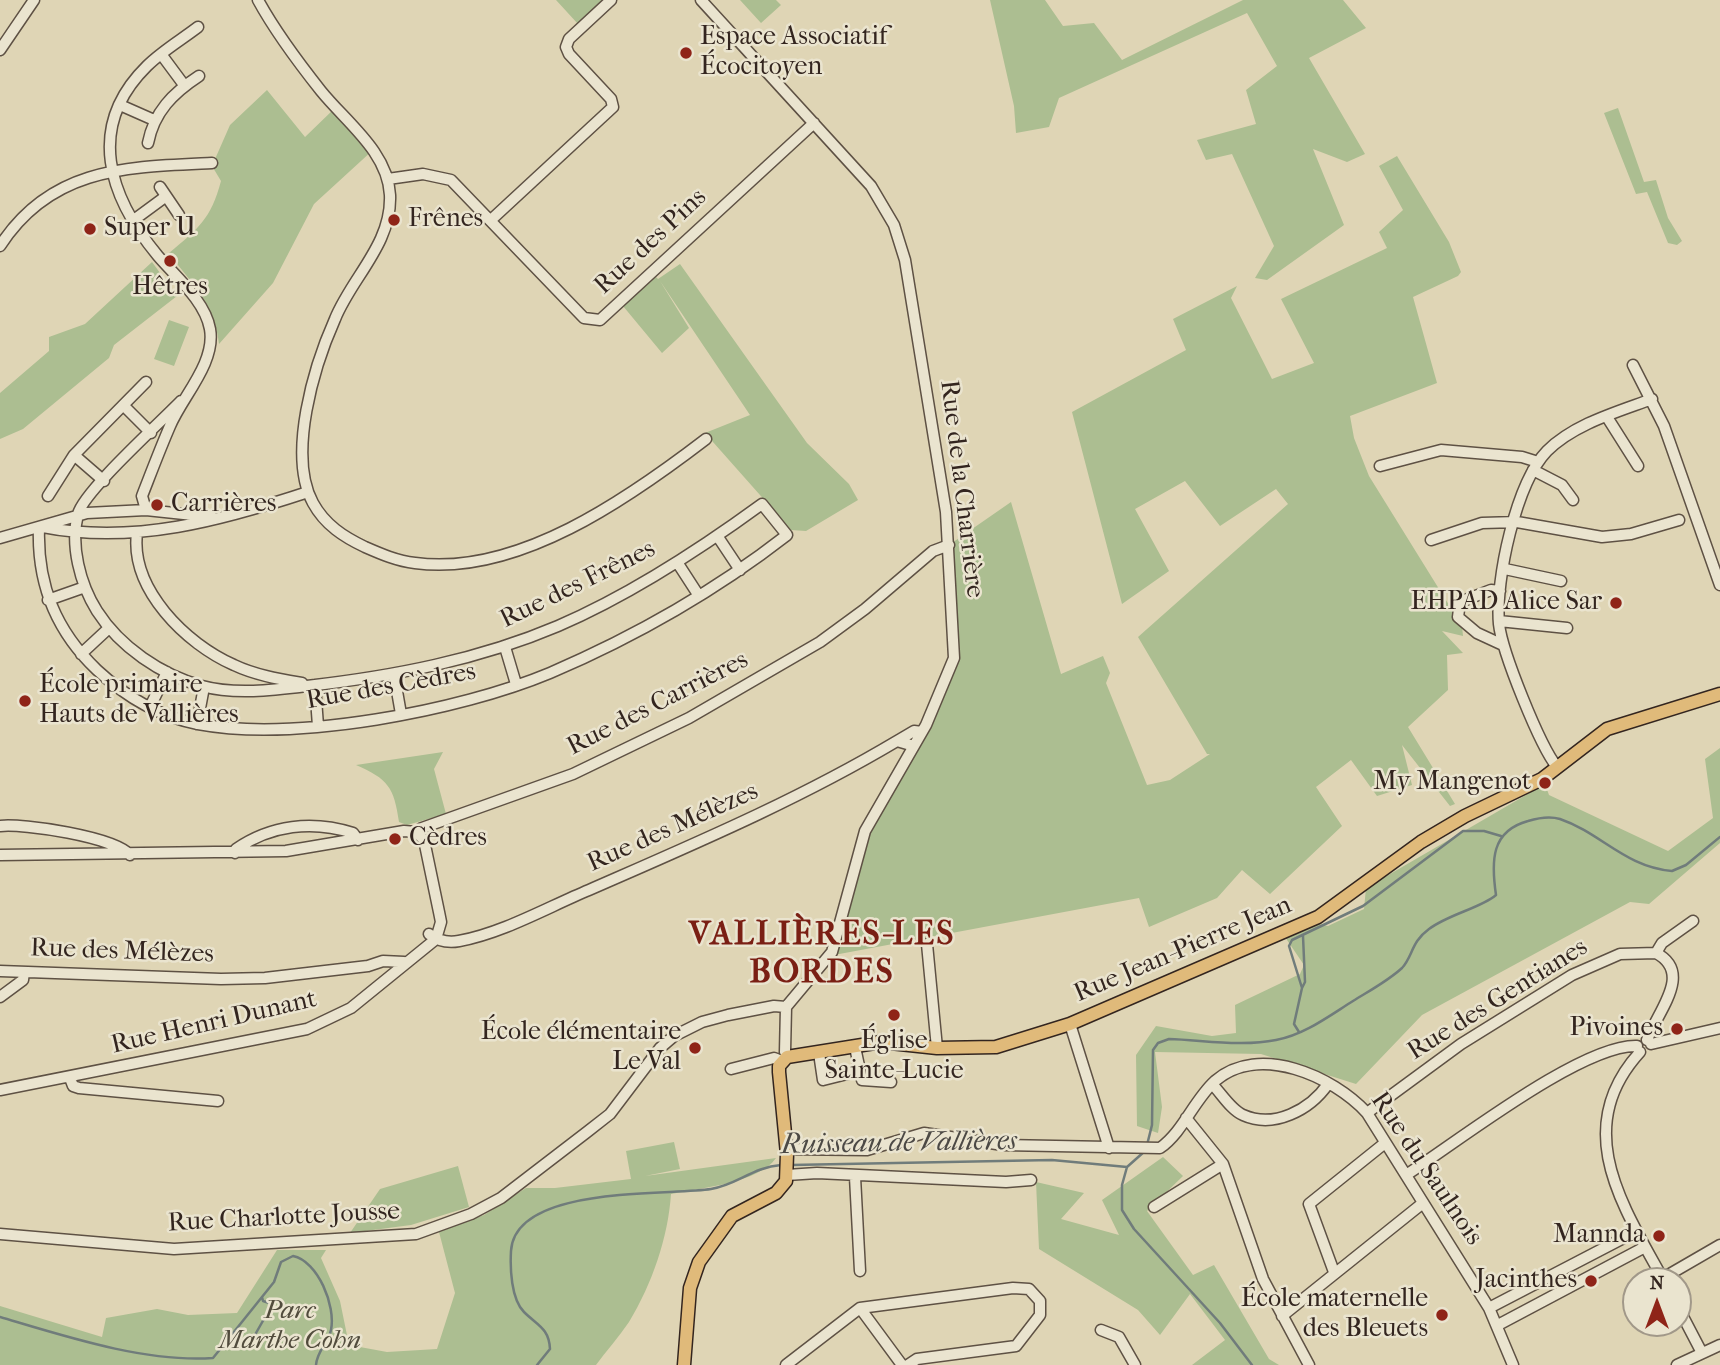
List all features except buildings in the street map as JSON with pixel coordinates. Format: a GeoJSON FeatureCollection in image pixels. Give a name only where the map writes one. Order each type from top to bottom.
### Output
{"type":"FeatureCollection","features":[{"type":"Feature","properties":{"kind":"main road","name":"Rue Jean-Pierre Jean"},"geometry":{"type":"LineString","coordinates":[[785,1059],[881,1042],[937,1048],[1012,1044],[1070,1024],[1318,917],[1444,827],[1542,779],[1607,729],[1720,694]]}},
{"type":"Feature","properties":{"kind":"main road"},"geometry":{"type":"LineString","coordinates":[[684,1365],[690,1288],[699,1262],[732,1216],[776,1193],[787,1173],[779,1090],[779,1066],[785,1059]]}},
{"type":"Feature","properties":{"kind":"street"},"geometry":{"type":"LineString","coordinates":[[0,50],[34,0]]}},
{"type":"Feature","properties":{"kind":"street"},"geometry":{"type":"LineString","coordinates":[[258,0],[272,26],[322,91],[373,150],[388,178],[390,211],[382,240],[335,317],[319,360],[304,434],[303,465],[308,492],[315,506],[336,530],[385,556],[415,563],[472,562],[531,544],[585,519],[646,483],[706,439]]}},
{"type":"Feature","properties":{"kind":"street"},"geometry":{"type":"LineString","coordinates":[[492,219],[613,107],[611,99],[569,54],[566,47],[569,39],[611,0]]}},
{"type":"Feature","properties":{"kind":"street","name":"Rue de la Charrière"},"geometry":{"type":"LineString","coordinates":[[701,0],[871,186],[885,206],[900,241],[941,473],[949,545],[954,658],[952,670],[922,732],[865,831],[834,946],[817,974],[786,1007]]}},
{"type":"Feature","properties":{"kind":"street"},"geometry":{"type":"LineString","coordinates":[[146,510],[142,496],[165,425],[203,365],[209,349],[210,329],[199,305],[131,222],[110,171],[110,141],[120,105],[146,67],[198,27]]}},
{"type":"Feature","properties":{"kind":"street"},"geometry":{"type":"LineString","coordinates":[[161,54],[184,85]]}},
{"type":"Feature","properties":{"kind":"street"},"geometry":{"type":"LineString","coordinates":[[148,143],[155,120],[169,100],[184,85],[199,76]]}},
{"type":"Feature","properties":{"kind":"street"},"geometry":{"type":"LineString","coordinates":[[120,105],[155,120]]}},
{"type":"Feature","properties":{"kind":"street","name":"Rue des Pins"},"geometry":{"type":"LineString","coordinates":[[388,178],[423,174],[443,176],[459,186],[584,318],[600,320],[814,123]]}},
{"type":"Feature","properties":{"kind":"street"},"geometry":{"type":"LineString","coordinates":[[0,246],[15,226],[45,198],[86,178],[110,171],[212,163]]}},
{"type":"Feature","properties":{"kind":"street"},"geometry":{"type":"LineString","coordinates":[[131,222],[162,192],[179,215]]}},
{"type":"Feature","properties":{"kind":"street"},"geometry":{"type":"LineString","coordinates":[[1633,365],[1652,399],[1673,448],[1720,585]]}},
{"type":"Feature","properties":{"kind":"street"},"geometry":{"type":"LineString","coordinates":[[48,496],[74,455],[146,382]]}},
{"type":"Feature","properties":{"kind":"street"},"geometry":{"type":"LineString","coordinates":[[1557,767],[1503,645],[1499,621],[1500,591],[1513,522],[1521,493],[1535,466],[1556,442],[1652,399]]}},
{"type":"Feature","properties":{"kind":"street"},"geometry":{"type":"LineString","coordinates":[[124,406],[151,433]]}},
{"type":"Feature","properties":{"kind":"street"},"geometry":{"type":"LineString","coordinates":[[1607,417],[1638,466]]}},
{"type":"Feature","properties":{"kind":"street"},"geometry":{"type":"LineString","coordinates":[[78,515],[104,481],[151,433],[165,425]]}},
{"type":"Feature","properties":{"kind":"street"},"geometry":{"type":"LineString","coordinates":[[1380,466],[1441,450],[1522,457],[1562,485],[1573,500]]}},
{"type":"Feature","properties":{"kind":"street"},"geometry":{"type":"LineString","coordinates":[[74,455],[104,481]]}},
{"type":"Feature","properties":{"kind":"street"},"geometry":{"type":"LineString","coordinates":[[41,528],[137,533],[176,528],[229,516],[308,492]]}},
{"type":"Feature","properties":{"kind":"street","name":"Rue des Frênes"},"geometry":{"type":"LineString","coordinates":[[78,515],[78,555],[85,587],[108,628],[129,647],[167,672],[204,687],[264,690],[394,674],[505,647],[561,625],[677,562],[718,537],[762,504]]}},
{"type":"Feature","properties":{"kind":"street","name":"Rue des Cèdres"},"geometry":{"type":"LineString","coordinates":[[41,528],[42,573],[48,600],[66,636],[80,654],[123,691],[150,708],[197,724],[268,730],[318,726],[401,713],[516,684],[571,662],[699,596],[787,535],[762,504]]}},
{"type":"Feature","properties":{"kind":"street"},"geometry":{"type":"LineString","coordinates":[[0,538],[78,515],[146,510],[177,515],[229,516]]}},
{"type":"Feature","properties":{"kind":"street"},"geometry":{"type":"LineString","coordinates":[[176,528],[177,515]]}},
{"type":"Feature","properties":{"kind":"street"},"geometry":{"type":"LineString","coordinates":[[1431,540],[1482,523],[1513,522],[1602,537],[1631,534],[1679,520]]}},
{"type":"Feature","properties":{"kind":"street","name":"Rue des Frênes"},"geometry":{"type":"LineString","coordinates":[[137,533],[138,563],[149,590],[162,608],[211,652],[234,665],[267,676],[315,685]]}},
{"type":"Feature","properties":{"kind":"street"},"geometry":{"type":"LineString","coordinates":[[718,537],[740,570]]}},
{"type":"Feature","properties":{"kind":"street","name":"Rue des Carrières"},"geometry":{"type":"LineString","coordinates":[[0,855],[286,851],[404,831],[416,832],[573,774],[696,714],[820,642],[865,609],[937,548],[949,545]]}},
{"type":"Feature","properties":{"kind":"street"},"geometry":{"type":"LineString","coordinates":[[677,562],[699,596]]}},
{"type":"Feature","properties":{"kind":"street"},"geometry":{"type":"LineString","coordinates":[[1505,569],[1561,581]]}},
{"type":"Feature","properties":{"kind":"street"},"geometry":{"type":"LineString","coordinates":[[48,600],[85,587]]}},
{"type":"Feature","properties":{"kind":"street"},"geometry":{"type":"LineString","coordinates":[[1500,591],[1491,590],[1460,602],[1458,617],[1477,633],[1503,645]]}},
{"type":"Feature","properties":{"kind":"street"},"geometry":{"type":"LineString","coordinates":[[1499,621],[1567,628]]}},
{"type":"Feature","properties":{"kind":"street"},"geometry":{"type":"LineString","coordinates":[[80,654],[108,628]]}},
{"type":"Feature","properties":{"kind":"street"},"geometry":{"type":"LineString","coordinates":[[505,647],[516,684]]}},
{"type":"Feature","properties":{"kind":"street"},"geometry":{"type":"LineString","coordinates":[[150,708],[167,672]]}},
{"type":"Feature","properties":{"kind":"street"},"geometry":{"type":"LineString","coordinates":[[394,674],[401,713]]}},
{"type":"Feature","properties":{"kind":"street"},"geometry":{"type":"LineString","coordinates":[[264,690],[267,676]]}},
{"type":"Feature","properties":{"kind":"street"},"geometry":{"type":"LineString","coordinates":[[315,685],[318,726]]}},
{"type":"Feature","properties":{"kind":"street"},"geometry":{"type":"LineString","coordinates":[[197,724],[204,687]]}},
{"type":"Feature","properties":{"kind":"street","name":"Rue des Mélèzes"},"geometry":{"type":"LineString","coordinates":[[434,933],[460,940],[515,921],[758,817],[826,783],[908,733],[922,732]]}},
{"type":"Feature","properties":{"kind":"street"},"geometry":{"type":"LineString","coordinates":[[897,741],[914,746]]}},
{"type":"Feature","properties":{"kind":"street","name":"Rue des Carrières"},"geometry":{"type":"LineString","coordinates":[[0,827],[16,824],[62,833],[119,846],[130,855]]}},
{"type":"Feature","properties":{"kind":"street"},"geometry":{"type":"LineString","coordinates":[[235,853],[236,849],[261,835],[304,825],[353,833],[358,840]]}},
{"type":"Feature","properties":{"kind":"street"},"geometry":{"type":"LineString","coordinates":[[416,832],[424,840],[436,899],[434,933]]}},
{"type":"Feature","properties":{"kind":"street"},"geometry":{"type":"LineString","coordinates":[[1656,1267],[1614,1184],[1605,1138],[1610,1103],[1619,1081],[1643,1045],[1674,980],[1671,965],[1656,953],[1662,943],[1693,921]]}},
{"type":"Feature","properties":{"kind":"street","name":"Rue Henri Dunant"},"geometry":{"type":"LineString","coordinates":[[0,1090],[307,1029],[339,1015],[416,953],[434,933]]}},
{"type":"Feature","properties":{"kind":"street"},"geometry":{"type":"LineString","coordinates":[[927,944],[937,1048]]}},
{"type":"Feature","properties":{"kind":"street","name":"Rue des Gentianes"},"geometry":{"type":"LineString","coordinates":[[1367,1113],[1461,1044],[1572,975],[1620,954],[1656,953]]}},
{"type":"Feature","properties":{"kind":"street","name":"Rue des Mélèzes"},"geometry":{"type":"LineString","coordinates":[[0,971],[232,978],[368,966],[383,961],[404,962]]}},
{"type":"Feature","properties":{"kind":"street"},"geometry":{"type":"LineString","coordinates":[[368,966],[376,976],[377,986]]}},
{"type":"Feature","properties":{"kind":"street","name":"Rue des Mélèzes"},"geometry":{"type":"LineString","coordinates":[[368,966],[390,974]]}},
{"type":"Feature","properties":{"kind":"street"},"geometry":{"type":"LineString","coordinates":[[0,997],[23,980],[24,972]]}},
{"type":"Feature","properties":{"kind":"street","name":"Rue Charlotte Jousse"},"geometry":{"type":"LineString","coordinates":[[0,1234],[174,1249],[416,1234],[471,1214],[501,1198],[587,1132],[610,1114],[660,1048],[674,1035],[702,1022],[728,1015],[774,1006],[786,1007]]}},
{"type":"Feature","properties":{"kind":"street"},"geometry":{"type":"LineString","coordinates":[[731,1069],[774,1058],[785,1059],[786,1007]]}},
{"type":"Feature","properties":{"kind":"street"},"geometry":{"type":"LineString","coordinates":[[787,1152],[867,1150],[923,1133],[981,1144],[1109,1148],[1070,1024]]}},
{"type":"Feature","properties":{"kind":"street"},"geometry":{"type":"LineString","coordinates":[[1406,1175],[1575,1064],[1607,1051],[1720,1028]]}},
{"type":"Feature","properties":{"kind":"street"},"geometry":{"type":"LineString","coordinates":[[855,1048],[859,1071],[864,1081],[891,1082]]}},
{"type":"Feature","properties":{"kind":"street"},"geometry":{"type":"LineString","coordinates":[[819,1053],[823,1080],[859,1071]]}},
{"type":"Feature","properties":{"kind":"street","name":"Rue du Saulnois"},"geometry":{"type":"LineString","coordinates":[[1109,1148],[1147,1149],[1166,1144],[1212,1084],[1231,1071],[1258,1064],[1286,1068],[1328,1084],[1347,1095],[1367,1113],[1489,1308],[1513,1365]]}},
{"type":"Feature","properties":{"kind":"street"},"geometry":{"type":"LineString","coordinates":[[69,1078],[74,1086],[79,1088],[218,1101]]}},
{"type":"Feature","properties":{"kind":"street"},"geometry":{"type":"LineString","coordinates":[[1212,1084],[1243,1115],[1278,1120],[1295,1113],[1328,1084]]}},
{"type":"Feature","properties":{"kind":"street"},"geometry":{"type":"LineString","coordinates":[[1186,1118],[1223,1164],[1263,1279],[1308,1365]]}},
{"type":"Feature","properties":{"kind":"street"},"geometry":{"type":"LineString","coordinates":[[1334,1272],[1309,1204],[1385,1143]]}},
{"type":"Feature","properties":{"kind":"street"},"geometry":{"type":"LineString","coordinates":[[1154,1208],[1223,1164]]}},
{"type":"Feature","properties":{"kind":"street"},"geometry":{"type":"LineString","coordinates":[[787,1173],[1006,1182],[1031,1180]]}},
{"type":"Feature","properties":{"kind":"street"},"geometry":{"type":"LineString","coordinates":[[855,1177],[860,1272]]}},
{"type":"Feature","properties":{"kind":"street"},"geometry":{"type":"LineString","coordinates":[[1282,1316],[1423,1203]]}},
{"type":"Feature","properties":{"kind":"street"},"geometry":{"type":"LineString","coordinates":[[1489,1308],[1637,1231]]}},
{"type":"Feature","properties":{"kind":"street"},"geometry":{"type":"LineString","coordinates":[[1684,1267],[1720,1245]]}},
{"type":"Feature","properties":{"kind":"street"},"geometry":{"type":"LineString","coordinates":[[1498,1325],[1645,1247]]}},
{"type":"Feature","properties":{"kind":"street"},"geometry":{"type":"LineString","coordinates":[[1575,1263],[1584,1279]]}},
{"type":"Feature","properties":{"kind":"street"},"geometry":{"type":"LineString","coordinates":[[786,1365],[860,1308],[1013,1288],[1029,1289],[1040,1301],[1040,1315],[1016,1346],[917,1359],[901,1364],[860,1308]]}},
{"type":"Feature","properties":{"kind":"street"},"geometry":{"type":"LineString","coordinates":[[1101,1330],[1119,1337],[1135,1365]]}},
{"type":"Feature","properties":{"kind":"street"},"geometry":{"type":"LineString","coordinates":[[1692,1334],[1702,1353]]}},
{"type":"Feature","properties":{"kind":"street"},"geometry":{"type":"LineString","coordinates":[[1677,1365],[1720,1345]]}},
{"type":"Feature","properties":{"kind":"green space"},"geometry":{"type":"Polygon","coordinates":[[[556,0],[604,0],[578,24],[556,0]]]}},
{"type":"Feature","properties":{"kind":"green space"},"geometry":{"type":"Polygon","coordinates":[[[740,0],[776,0],[781,5],[761,23],[740,0]]]}},
{"type":"Feature","properties":{"kind":"green space"},"geometry":{"type":"Polygon","coordinates":[[[990,0],[1045,0],[1063,26],[1094,23],[1122,60],[1243,0],[1343,0],[1366,28],[1309,58],[1365,154],[1347,162],[1313,149],[1344,225],[1267,280],[1255,278],[1274,246],[1232,154],[1206,160],[1197,140],[1256,124],[1246,90],[1277,66],[1247,13],[1059,98],[1049,127],[1016,133],[1014,106],[990,0]]]}},
{"type":"Feature","properties":{"kind":"green space"},"geometry":{"type":"Polygon","coordinates":[[[267,90],[305,137],[335,108],[373,150],[314,204],[273,283],[219,344],[213,317],[207,306],[169,253],[196,230],[213,205],[221,181],[212,166],[230,125],[267,90]]]}},
{"type":"Feature","properties":{"kind":"green space"},"geometry":{"type":"Polygon","coordinates":[[[1618,108],[1644,182],[1656,180],[1668,218],[1682,241],[1677,245],[1668,243],[1647,192],[1636,194],[1604,113],[1618,108]]]}},
{"type":"Feature","properties":{"kind":"green space"},"geometry":{"type":"Polygon","coordinates":[[[1397,156],[1449,242],[1461,272],[1458,276],[1413,297],[1437,383],[1350,416],[1354,438],[1369,476],[1462,626],[1463,636],[1442,631],[1463,653],[1447,655],[1448,690],[1408,727],[1455,804],[1450,806],[1402,745],[1412,785],[1377,796],[1351,760],[1316,787],[1342,826],[1270,894],[1242,870],[1217,898],[1149,927],[1139,898],[834,955],[860,843],[952,670],[949,545],[1011,502],[1061,674],[1103,656],[1110,673],[1106,683],[1147,785],[1170,780],[1210,754],[1207,754],[1138,637],[1288,504],[1276,489],[1220,526],[1185,481],[1135,509],[1169,571],[1122,604],[1072,412],[1186,350],[1173,319],[1237,286],[1231,298],[1272,379],[1314,363],[1281,299],[1387,248],[1379,232],[1403,210],[1379,166],[1397,156]]]}},
{"type":"Feature","properties":{"kind":"green space"},"geometry":{"type":"Polygon","coordinates":[[[152,262],[177,296],[114,345],[109,358],[23,429],[0,439],[0,393],[49,351],[49,337],[85,324],[152,262]]]}},
{"type":"Feature","properties":{"kind":"green space"},"geometry":{"type":"Polygon","coordinates":[[[680,264],[807,443],[849,484],[858,500],[806,531],[791,530],[705,433],[750,415],[660,281],[689,328],[662,353],[623,306],[656,277],[658,279],[680,264]]]}},
{"type":"Feature","properties":{"kind":"green space"},"geometry":{"type":"Polygon","coordinates":[[[169,320],[189,327],[174,366],[154,359],[169,320]]]}},
{"type":"Feature","properties":{"kind":"green space"},"geometry":{"type":"Polygon","coordinates":[[[1720,748],[1720,843],[1649,904],[1630,902],[1422,1015],[1356,1084],[1261,1054],[1155,1052],[1162,1107],[1158,1133],[1137,1126],[1136,1055],[1156,1026],[1212,1036],[1236,1033],[1235,1005],[1300,974],[1304,965],[1285,937],[1314,923],[1328,926],[1364,909],[1366,888],[1545,784],[1549,795],[1668,851],[1713,818],[1705,759],[1720,748]]]}},
{"type":"Feature","properties":{"kind":"green space"},"geometry":{"type":"Polygon","coordinates":[[[443,752],[434,769],[446,814],[407,825],[399,822],[395,800],[388,786],[376,775],[356,765],[443,752]]]}},
{"type":"Feature","properties":{"kind":"green space","name":"Parc Marthe Cohn"},"geometry":{"type":"Polygon","coordinates":[[[674,1142],[680,1169],[645,1176],[776,1158],[757,1173],[743,1179],[671,1194],[658,1260],[645,1292],[629,1322],[596,1365],[0,1365],[0,1306],[102,1337],[106,1318],[157,1309],[188,1315],[237,1313],[277,1250],[326,1250],[321,1258],[340,1301],[349,1345],[387,1352],[437,1349],[455,1293],[439,1232],[484,1215],[526,1188],[555,1188],[631,1179],[626,1151],[674,1142]]]}},
{"type":"Feature","properties":{"kind":"green space"},"geometry":{"type":"Polygon","coordinates":[[[1163,1157],[1183,1176],[1147,1211],[1193,1275],[1214,1265],[1269,1359],[1279,1365],[1192,1365],[1225,1340],[1190,1294],[1160,1335],[1138,1310],[1039,1249],[1036,1182],[1084,1193],[1061,1219],[1119,1235],[1102,1200],[1163,1157]]]}},
{"type":"Feature","properties":{"kind":"green space"},"geometry":{"type":"Polygon","coordinates":[[[458,1166],[469,1207],[411,1225],[350,1233],[380,1189],[458,1166]]]}},
{"type":"Feature","properties":{"kind":"waterway","name":"Ruisseau de Vallières"},"geometry":{"type":"LineString","coordinates":[[1147,1145],[1152,1125],[1153,1050],[1158,1043],[1169,1039],[1263,1042],[1286,1038],[1325,1019],[1397,973],[1406,963],[1415,944],[1429,929],[1496,895],[1496,849],[1500,840],[1516,826],[1540,818],[1560,819],[1588,832],[1640,863],[1672,871],[1686,865],[1720,837]]}},
{"type":"Feature","properties":{"kind":"waterway","name":"Ruisseau de Vallières"},"geometry":{"type":"LineString","coordinates":[[1299,1032],[1294,1024],[1302,988],[1289,946],[1292,940],[1363,906],[1463,831],[1484,831],[1501,836]]}},
{"type":"Feature","properties":{"kind":"waterway","name":"Ruisseau de Vallières"},"geometry":{"type":"LineString","coordinates":[[1302,988],[1305,982],[1303,936]]}},
{"type":"Feature","properties":{"kind":"waterway","name":"Ruisseau de Vallières"},"geometry":{"type":"LineString","coordinates":[[791,1165],[1052,1160],[1127,1167],[1145,1151]]}},
{"type":"Feature","properties":{"kind":"waterway","name":"Ruisseau de Vallières"},"geometry":{"type":"LineString","coordinates":[[537,1365],[550,1349],[549,1342],[542,1328],[524,1312],[516,1299],[511,1274],[511,1251],[519,1230],[538,1214],[564,1204],[596,1198],[711,1189],[762,1169],[781,1165]]}},
{"type":"Feature","properties":{"kind":"waterway"},"geometry":{"type":"LineString","coordinates":[[1127,1167],[1122,1185],[1122,1210],[1134,1229],[1220,1323],[1252,1365]]}},
{"type":"Feature","properties":{"kind":"waterway","name":"Ruisseau de Vallières"},"geometry":{"type":"LineString","coordinates":[[0,1317],[78,1340],[133,1352],[213,1358],[274,1282],[281,1262],[293,1256],[310,1266],[317,1275],[331,1309],[331,1330],[318,1355],[316,1365]]}},
{"type":"Feature","properties":{"kind":"waterway","name":"Ruisseau de Vallières"},"geometry":{"type":"LineString","coordinates":[[262,1297],[263,1301],[269,1303]]}},
{"type":"Feature","properties":{"kind":"waterway","name":"Ruisseau de Vallières"},"geometry":{"type":"LineString","coordinates":[[231,1339],[252,1340],[272,1305]]}},
{"type":"Feature","properties":{"kind":"place","name":"Espace Associatif Écocitoyen"},"geometry":{"type":"Point","coordinates":[686,53]}},
{"type":"Feature","properties":{"kind":"place","name":"Frênes"},"geometry":{"type":"Point","coordinates":[394,220]}},
{"type":"Feature","properties":{"kind":"place","name":"Super U"},"geometry":{"type":"Point","coordinates":[90,229]}},
{"type":"Feature","properties":{"kind":"place","name":"Hêtres"},"geometry":{"type":"Point","coordinates":[170,261]}},
{"type":"Feature","properties":{"kind":"place","name":"Carrières"},"geometry":{"type":"Point","coordinates":[157,505]}},
{"type":"Feature","properties":{"kind":"place","name":"EHPAD Alice Sar"},"geometry":{"type":"Point","coordinates":[1616,603]}},
{"type":"Feature","properties":{"kind":"place","name":"École primaire Hauts de Vallières"},"geometry":{"type":"Point","coordinates":[25,701]}},
{"type":"Feature","properties":{"kind":"place","name":"My Mangenot"},"geometry":{"type":"Point","coordinates":[1545,783]}},
{"type":"Feature","properties":{"kind":"place","name":"Cèdres"},"geometry":{"type":"Point","coordinates":[395,839]}},
{"type":"Feature","properties":{"kind":"place","name":"Église Sainte-Lucie"},"geometry":{"type":"Point","coordinates":[894,1015]}},
{"type":"Feature","properties":{"kind":"place","name":"Pivoines"},"geometry":{"type":"Point","coordinates":[1677,1029]}},
{"type":"Feature","properties":{"kind":"place","name":"École élémentaire Le Val"},"geometry":{"type":"Point","coordinates":[695,1048]}},
{"type":"Feature","properties":{"kind":"place","name":"Mannda"},"geometry":{"type":"Point","coordinates":[1659,1236]}},
{"type":"Feature","properties":{"kind":"place","name":"Jacinthes"},"geometry":{"type":"Point","coordinates":[1591,1281]}},
{"type":"Feature","properties":{"kind":"place","name":"École maternelle des Bleuets"},"geometry":{"type":"Point","coordinates":[1442,1315]}},
{"type":"Feature","properties":{"kind":"district","name":"VALLIÈRES-LES BORDES"},"geometry":{"type":"Point","coordinates":[822,955]}}]}
